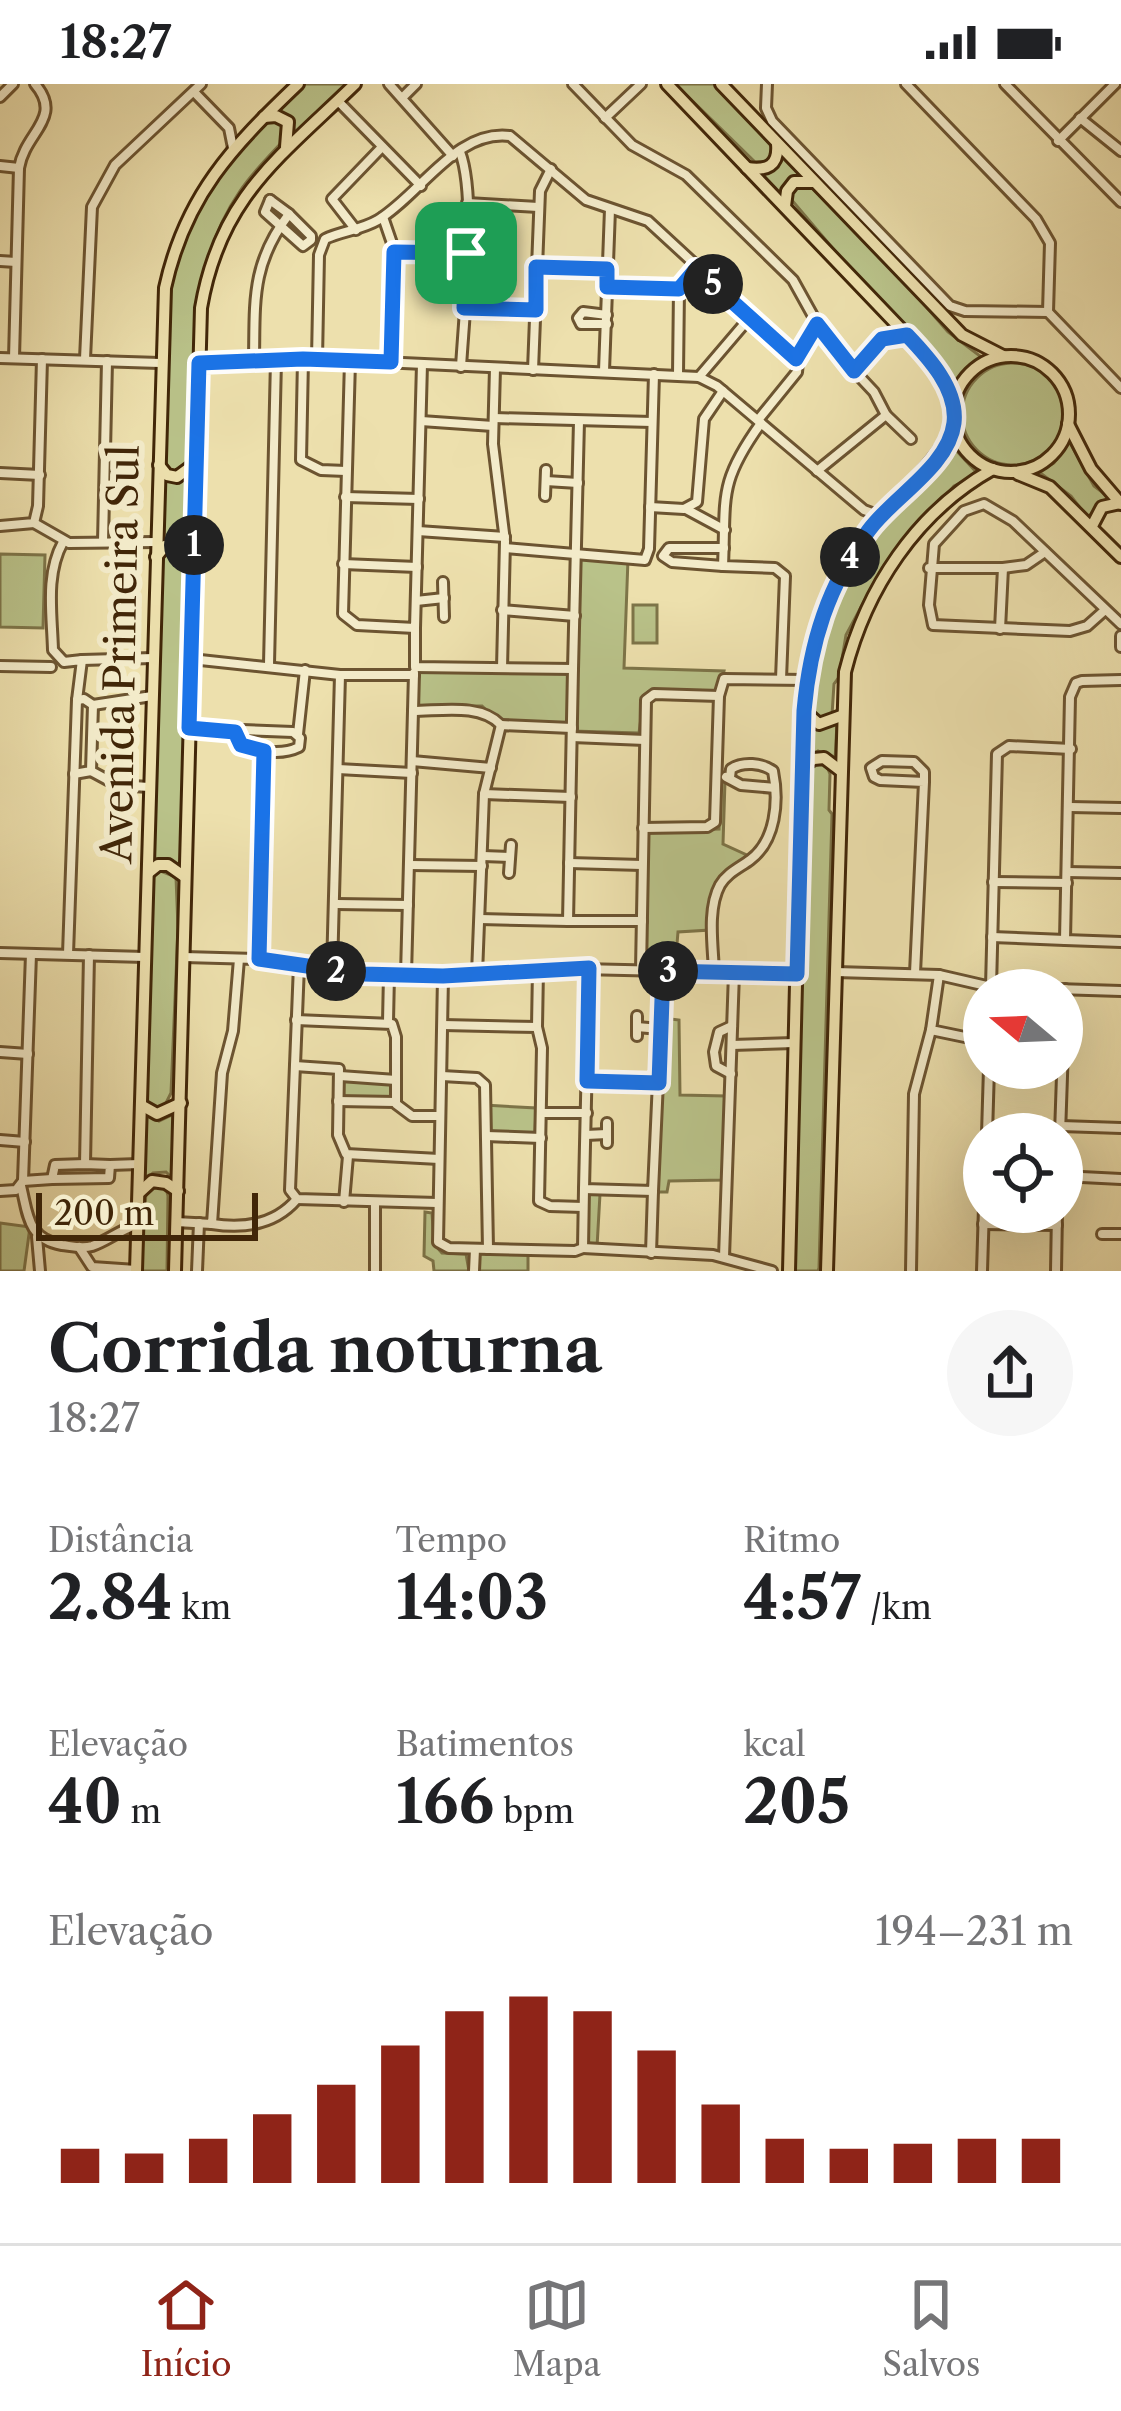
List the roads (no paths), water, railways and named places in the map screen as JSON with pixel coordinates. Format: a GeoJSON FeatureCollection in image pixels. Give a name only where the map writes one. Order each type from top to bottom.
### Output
{"type":"FeatureCollection","features":[{"type":"Feature","properties":{"kind":"main road","name":"Avenida Primeira Sul"},"geometry":{"type":"LineString","coordinates":[[136,1270],[165,288],[172,257],[200,193],[233,148],[298,84]]}},
{"type":"Feature","properties":{"kind":"main road","name":"Avenida Primeira Sul"},"geometry":{"type":"LineString","coordinates":[[175,1271],[201,308],[215,252],[237,206],[285,150],[355,84]]}},
{"type":"Feature","properties":{"kind":"main road"},"geometry":{"type":"LineString","coordinates":[[667,84],[932,362],[953,406],[962,445],[975,460],[1050,488],[1121,557]]}},
{"type":"Feature","properties":{"kind":"main road"},"geometry":{"type":"LineString","coordinates":[[721,84],[962,334],[1003,356]]}},
{"type":"Feature","properties":{"kind":"main road"},"geometry":{"type":"LineString","coordinates":[[263,116],[288,122],[291,130],[285,150]]}},
{"type":"Feature","properties":{"kind":"main road"},"geometry":{"type":"LineString","coordinates":[[747,168],[773,165],[777,144]]}},
{"type":"Feature","properties":{"kind":"main road"},"geometry":{"type":"LineString","coordinates":[[785,206],[794,182],[817,183]]}},
{"type":"Feature","properties":{"kind":"main road"},"geometry":{"type":"LineString","coordinates":[[953,406],[970,373],[1003,356],[1021,356],[1053,373],[1064,388],[1068,424],[1090,469],[1120,503],[1102,507],[1092,526]]}},
{"type":"Feature","properties":{"kind":"main road"},"geometry":{"type":"LineString","coordinates":[[1012,472],[1049,458],[1068,424]]}},
{"type":"Feature","properties":{"kind":"main road"},"geometry":{"type":"LineString","coordinates":[[789,1265],[788,1044],[797,974],[807,680],[818,625],[832,590],[870,529],[934,461],[954,426]]}},
{"type":"Feature","properties":{"kind":"main road"},"geometry":{"type":"LineString","coordinates":[[158,465],[167,475],[177,477],[196,463]]}},
{"type":"Feature","properties":{"kind":"main road"},"geometry":{"type":"LineString","coordinates":[[827,1270],[844,672],[854,634],[885,573],[907,543],[960,490],[993,469]]}},
{"type":"Feature","properties":{"kind":"main road"},"geometry":{"type":"LineString","coordinates":[[156,557],[165,546],[175,544],[194,559]]}},
{"type":"Feature","properties":{"kind":"main road"},"geometry":{"type":"LineString","coordinates":[[804,711],[819,724],[841,716]]}},
{"type":"Feature","properties":{"kind":"main road"},"geometry":{"type":"LineString","coordinates":[[801,767],[824,758],[841,771]]}},
{"type":"Feature","properties":{"kind":"main road"},"geometry":{"type":"LineString","coordinates":[[148,873],[168,865],[185,877]]}},
{"type":"Feature","properties":{"kind":"main road"},"geometry":{"type":"LineString","coordinates":[[141,1105],[157,1114],[181,1103]]}},
{"type":"Feature","properties":{"kind":"main road"},"geometry":{"type":"LineString","coordinates":[[139,1192],[152,1181],[178,1191]]}},
{"type":"Feature","properties":{"kind":"street"},"geometry":{"type":"LineString","coordinates":[[0,97],[13,84]]}},
{"type":"Feature","properties":{"kind":"street"},"geometry":{"type":"LineString","coordinates":[[14,358],[19,169],[27,141],[48,110],[47,99],[35,84]]}},
{"type":"Feature","properties":{"kind":"street"},"geometry":{"type":"LineString","coordinates":[[389,84],[457,154],[467,203],[461,367]]}},
{"type":"Feature","properties":{"kind":"street"},"geometry":{"type":"LineString","coordinates":[[402,98],[416,84]]}},
{"type":"Feature","properties":{"kind":"street"},"geometry":{"type":"LineString","coordinates":[[573,84],[632,145],[686,175],[793,280],[817,324],[874,392],[886,415],[911,439]]}},
{"type":"Feature","properties":{"kind":"street"},"geometry":{"type":"LineString","coordinates":[[605,118],[641,84]]}},
{"type":"Feature","properties":{"kind":"street"},"geometry":{"type":"LineString","coordinates":[[767,84],[766,108],[772,121],[950,306],[965,311],[1048,312],[1121,388]]}},
{"type":"Feature","properties":{"kind":"street"},"geometry":{"type":"LineString","coordinates":[[906,84],[1045,232],[1050,248],[1048,312]]}},
{"type":"Feature","properties":{"kind":"street"},"geometry":{"type":"LineString","coordinates":[[1005,84],[1121,202]]}},
{"type":"Feature","properties":{"kind":"street"},"geometry":{"type":"LineString","coordinates":[[1058,140],[1115,84]]}},
{"type":"Feature","properties":{"kind":"street"},"geometry":{"type":"LineString","coordinates":[[85,359],[92,207],[115,164],[198,88],[229,128],[233,148]]}},
{"type":"Feature","properties":{"kind":"street"},"geometry":{"type":"LineString","coordinates":[[338,101],[421,186]]}},
{"type":"Feature","properties":{"kind":"street"},"geometry":{"type":"LineString","coordinates":[[1080,118],[1121,151]]}},
{"type":"Feature","properties":{"kind":"street"},"geometry":{"type":"LineString","coordinates":[[229,128],[249,132]]}},
{"type":"Feature","properties":{"kind":"street"},"geometry":{"type":"LineString","coordinates":[[317,359],[322,243],[328,236],[357,231],[383,217],[484,135],[511,136],[575,193],[648,221],[796,359],[792,381],[759,422],[730,470],[723,566]]}},
{"type":"Feature","properties":{"kind":"street"},"geometry":{"type":"LineString","coordinates":[[357,231],[332,199],[382,147]]}},
{"type":"Feature","properties":{"kind":"street"},"geometry":{"type":"LineString","coordinates":[[0,166],[19,169]]}},
{"type":"Feature","properties":{"kind":"street"},"geometry":{"type":"LineString","coordinates":[[533,370],[538,207],[543,179],[551,169]]}},
{"type":"Feature","properties":{"kind":"street"},"geometry":{"type":"LineString","coordinates":[[270,200],[290,214],[311,236],[308,245],[279,228],[265,212],[270,200]]}},
{"type":"Feature","properties":{"kind":"street"},"geometry":{"type":"LineString","coordinates":[[467,203],[538,207]]}},
{"type":"Feature","properties":{"kind":"street"},"geometry":{"type":"LineString","coordinates":[[604,371],[610,209]]}},
{"type":"Feature","properties":{"kind":"street"},"geometry":{"type":"LineString","coordinates":[[254,360],[256,278],[290,214]]}},
{"type":"Feature","properties":{"kind":"street"},"geometry":{"type":"LineString","coordinates":[[383,217],[394,252],[391,362]]}},
{"type":"Feature","properties":{"kind":"street"},"geometry":{"type":"LineString","coordinates":[[394,252],[466,253]]}},
{"type":"Feature","properties":{"kind":"street"},"geometry":{"type":"LineString","coordinates":[[0,261],[16,262]]}},
{"type":"Feature","properties":{"kind":"street"},"geometry":{"type":"LineString","coordinates":[[536,267],[607,269]]}},
{"type":"Feature","properties":{"kind":"street"},"geometry":{"type":"LineString","coordinates":[[678,374],[679,289],[696,269]]}},
{"type":"Feature","properties":{"kind":"street"},"geometry":{"type":"LineString","coordinates":[[607,287],[679,289]]}},
{"type":"Feature","properties":{"kind":"street"},"geometry":{"type":"LineString","coordinates":[[464,308],[536,310]]}},
{"type":"Feature","properties":{"kind":"street"},"geometry":{"type":"LineString","coordinates":[[699,377],[751,316]]}},
{"type":"Feature","properties":{"kind":"street"},"geometry":{"type":"LineString","coordinates":[[796,359],[817,324]]}},
{"type":"Feature","properties":{"kind":"street"},"geometry":{"type":"LineString","coordinates":[[854,371],[882,339],[907,335]]}},
{"type":"Feature","properties":{"kind":"street"},"geometry":{"type":"LineString","coordinates":[[0,358],[160,362]]}},
{"type":"Feature","properties":{"kind":"street"},"geometry":{"type":"LineString","coordinates":[[34,523],[40,475],[41,359]]}},
{"type":"Feature","properties":{"kind":"street"},"geometry":{"type":"LineString","coordinates":[[303,359],[301,460],[320,470],[346,471]]}},
{"type":"Feature","properties":{"kind":"street"},"geometry":{"type":"LineString","coordinates":[[199,363],[317,359],[699,377],[864,510],[880,516]]}},
{"type":"Feature","properties":{"kind":"street"},"geometry":{"type":"LineString","coordinates":[[269,664],[276,360]]}},
{"type":"Feature","properties":{"kind":"street"},"geometry":{"type":"LineString","coordinates":[[103,542],[107,361]]}},
{"type":"Feature","properties":{"kind":"street"},"geometry":{"type":"LineString","coordinates":[[350,361],[345,619],[357,625],[415,628]]}},
{"type":"Feature","properties":{"kind":"street"},"geometry":{"type":"LineString","coordinates":[[406,975],[422,364]]}},
{"type":"Feature","properties":{"kind":"street"},"geometry":{"type":"LineString","coordinates":[[495,368],[494,422],[505,543],[502,668]]}},
{"type":"Feature","properties":{"kind":"street"},"geometry":{"type":"LineString","coordinates":[[418,531],[645,560],[654,374]]}},
{"type":"Feature","properties":{"kind":"street"},"geometry":{"type":"LineString","coordinates":[[650,507],[695,505],[704,418],[723,392]]}},
{"type":"Feature","properties":{"kind":"street"},"geometry":{"type":"LineString","coordinates":[[817,471],[886,415]]}},
{"type":"Feature","properties":{"kind":"street"},"geometry":{"type":"LineString","coordinates":[[421,421],[652,422]]}},
{"type":"Feature","properties":{"kind":"street"},"geometry":{"type":"LineString","coordinates":[[568,920],[579,421]]}},
{"type":"Feature","properties":{"kind":"street"},"geometry":{"type":"LineString","coordinates":[[545,496],[546,470]]}},
{"type":"Feature","properties":{"kind":"street"},"geometry":{"type":"LineString","coordinates":[[0,473],[40,475]]}},
{"type":"Feature","properties":{"kind":"street"},"geometry":{"type":"LineString","coordinates":[[545,481],[578,483]]}},
{"type":"Feature","properties":{"kind":"street"},"geometry":{"type":"LineString","coordinates":[[345,496],[419,499]]}},
{"type":"Feature","properties":{"kind":"street"},"geometry":{"type":"LineString","coordinates":[[1105,610],[1080,629],[1000,629],[930,622],[929,568],[940,535],[964,512],[983,504],[1013,521],[1121,624]]}},
{"type":"Feature","properties":{"kind":"street"},"geometry":{"type":"LineString","coordinates":[[684,508],[724,530]]}},
{"type":"Feature","properties":{"kind":"street"},"geometry":{"type":"LineString","coordinates":[[864,510],[870,529]]}},
{"type":"Feature","properties":{"kind":"street"},"geometry":{"type":"LineString","coordinates":[[0,526],[34,523],[63,542],[156,542]]}},
{"type":"Feature","properties":{"kind":"street"},"geometry":{"type":"LineString","coordinates":[[63,542],[51,580],[53,650],[64,662],[153,658]]}},
{"type":"Feature","properties":{"kind":"street"},"geometry":{"type":"LineString","coordinates":[[138,542],[156,557]]}},
{"type":"Feature","properties":{"kind":"street"},"geometry":{"type":"LineString","coordinates":[[724,548],[669,548],[663,556],[672,562],[768,567],[785,576],[781,679]]}},
{"type":"Feature","properties":{"kind":"street"},"geometry":{"type":"LineString","coordinates":[[929,568],[1026,565],[1045,551]]}},
{"type":"Feature","properties":{"kind":"street"},"geometry":{"type":"LineString","coordinates":[[343,564],[417,566]]}},
{"type":"Feature","properties":{"kind":"street"},"geometry":{"type":"LineString","coordinates":[[1000,629],[1003,568]]}},
{"type":"Feature","properties":{"kind":"street"},"geometry":{"type":"LineString","coordinates":[[443,582],[444,616]]}},
{"type":"Feature","properties":{"kind":"street"},"geometry":{"type":"LineString","coordinates":[[416,601],[445,598]]}},
{"type":"Feature","properties":{"kind":"street"},"geometry":{"type":"LineString","coordinates":[[502,610],[575,616]]}},
{"type":"Feature","properties":{"kind":"street"},"geometry":{"type":"LineString","coordinates":[[1121,636],[1121,647]]}},
{"type":"Feature","properties":{"kind":"street"},"geometry":{"type":"LineString","coordinates":[[191,658],[340,675],[573,669]]}},
{"type":"Feature","properties":{"kind":"street"},"geometry":{"type":"LineString","coordinates":[[68,954],[82,660]]}},
{"type":"Feature","properties":{"kind":"street"},"geometry":{"type":"LineString","coordinates":[[0,666],[51,668]]}},
{"type":"Feature","properties":{"kind":"street"},"geometry":{"type":"LineString","coordinates":[[235,732],[241,745],[264,751],[299,746],[305,670]]}},
{"type":"Feature","properties":{"kind":"street"},"geometry":{"type":"LineString","coordinates":[[332,970],[340,675]]}},
{"type":"Feature","properties":{"kind":"street"},"geometry":{"type":"LineString","coordinates":[[643,828],[713,825],[717,816],[718,696],[724,679],[807,680]]}},
{"type":"Feature","properties":{"kind":"street"},"geometry":{"type":"LineString","coordinates":[[1065,940],[1070,697],[1076,683],[1121,680]]}},
{"type":"Feature","properties":{"kind":"street"},"geometry":{"type":"LineString","coordinates":[[640,970],[645,705],[650,695],[718,696]]}},
{"type":"Feature","properties":{"kind":"street"},"geometry":{"type":"LineString","coordinates":[[77,700],[93,705],[152,696]]}},
{"type":"Feature","properties":{"kind":"street"},"geometry":{"type":"LineString","coordinates":[[91,771],[93,705]]}},
{"type":"Feature","properties":{"kind":"street"},"geometry":{"type":"LineString","coordinates":[[412,711],[477,711],[501,725],[645,740]]}},
{"type":"Feature","properties":{"kind":"street"},"geometry":{"type":"LineString","coordinates":[[477,974],[484,794],[501,725]]}},
{"type":"Feature","properties":{"kind":"street"},"geometry":{"type":"LineString","coordinates":[[189,728],[298,734]]}},
{"type":"Feature","properties":{"kind":"street"},"geometry":{"type":"LineString","coordinates":[[991,969],[998,754],[1009,746],[1071,749]]}},
{"type":"Feature","properties":{"kind":"street"},"geometry":{"type":"LineString","coordinates":[[259,959],[264,751]]}},
{"type":"Feature","properties":{"kind":"street"},"geometry":{"type":"LineString","coordinates":[[915,973],[925,782],[922,766],[882,760],[871,768],[880,779],[925,782]]}},
{"type":"Feature","properties":{"kind":"street"},"geometry":{"type":"LineString","coordinates":[[412,761],[490,768]]}},
{"type":"Feature","properties":{"kind":"street"},"geometry":{"type":"LineString","coordinates":[[714,972],[715,898],[728,875],[760,852],[773,825],[774,774],[764,766],[735,766],[730,777]]}},
{"type":"Feature","properties":{"kind":"street"},"geometry":{"type":"LineString","coordinates":[[338,769],[412,773]]}},
{"type":"Feature","properties":{"kind":"street"},"geometry":{"type":"LineString","coordinates":[[74,774],[91,771],[117,785],[149,787]]}},
{"type":"Feature","properties":{"kind":"street"},"geometry":{"type":"LineString","coordinates":[[718,777],[775,788]]}},
{"type":"Feature","properties":{"kind":"street"},"geometry":{"type":"LineString","coordinates":[[484,794],[571,797]]}},
{"type":"Feature","properties":{"kind":"street"},"geometry":{"type":"LineString","coordinates":[[1070,807],[1121,808]]}},
{"type":"Feature","properties":{"kind":"street"},"geometry":{"type":"LineString","coordinates":[[509,873],[511,845]]}},
{"type":"Feature","properties":{"kind":"street"},"geometry":{"type":"LineString","coordinates":[[410,865],[510,857]]}},
{"type":"Feature","properties":{"kind":"street"},"geometry":{"type":"LineString","coordinates":[[569,863],[642,866]]}},
{"type":"Feature","properties":{"kind":"street"},"geometry":{"type":"LineString","coordinates":[[1067,872],[1121,873]]}},
{"type":"Feature","properties":{"kind":"street"},"geometry":{"type":"LineString","coordinates":[[993,882],[1067,884]]}},
{"type":"Feature","properties":{"kind":"street"},"geometry":{"type":"LineString","coordinates":[[336,904],[408,905]]}},
{"type":"Feature","properties":{"kind":"street"},"geometry":{"type":"LineString","coordinates":[[480,919],[642,922]]}},
{"type":"Feature","properties":{"kind":"street"},"geometry":{"type":"LineString","coordinates":[[992,937],[1121,942]]}},
{"type":"Feature","properties":{"kind":"street"},"geometry":{"type":"LineString","coordinates":[[0,953],[145,957]]}},
{"type":"Feature","properties":{"kind":"street"},"geometry":{"type":"LineString","coordinates":[[31,954],[22,1183],[27,1220],[50,1243],[79,1247],[95,1245],[116,1231],[137,1225]]}},
{"type":"Feature","properties":{"kind":"street"},"geometry":{"type":"LineString","coordinates":[[85,1164],[89,955]]}},
{"type":"Feature","properties":{"kind":"street"},"geometry":{"type":"LineString","coordinates":[[184,957],[259,959],[406,975],[538,968],[797,974]]}},
{"type":"Feature","properties":{"kind":"street"},"geometry":{"type":"LineString","coordinates":[[212,1224],[222,1072],[232,1031],[238,959]]}},
{"type":"Feature","properties":{"kind":"street"},"geometry":{"type":"LineString","coordinates":[[299,965],[290,1190],[297,1199],[437,1204]]}},
{"type":"Feature","properties":{"kind":"street"},"geometry":{"type":"LineString","coordinates":[[538,968],[540,1203],[583,1207]]}},
{"type":"Feature","properties":{"kind":"street"},"geometry":{"type":"LineString","coordinates":[[583,1249],[589,968]]}},
{"type":"Feature","properties":{"kind":"street"},"geometry":{"type":"LineString","coordinates":[[651,1253],[663,971]]}},
{"type":"Feature","properties":{"kind":"street"},"geometry":{"type":"LineString","coordinates":[[835,972],[915,973],[963,980]]}},
{"type":"Feature","properties":{"kind":"street"},"geometry":{"type":"LineString","coordinates":[[724,1258],[734,973]]}},
{"type":"Feature","properties":{"kind":"street"},"geometry":{"type":"LineString","coordinates":[[389,974],[395,1102]]}},
{"type":"Feature","properties":{"kind":"street"},"geometry":{"type":"LineString","coordinates":[[911,1271],[914,1094],[940,975]]}},
{"type":"Feature","properties":{"kind":"street"},"geometry":{"type":"LineString","coordinates":[[443,976],[438,1243],[449,1248],[583,1249],[789,1265]]}},
{"type":"Feature","properties":{"kind":"street"},"geometry":{"type":"LineString","coordinates":[[1083,990],[1121,991]]}},
{"type":"Feature","properties":{"kind":"street"},"geometry":{"type":"LineString","coordinates":[[296,1020],[388,1022]]}},
{"type":"Feature","properties":{"kind":"street"},"geometry":{"type":"LineString","coordinates":[[443,1025],[537,1027]]}},
{"type":"Feature","properties":{"kind":"street"},"geometry":{"type":"LineString","coordinates":[[637,1026],[661,1029]]}},
{"type":"Feature","properties":{"kind":"street"},"geometry":{"type":"LineString","coordinates":[[731,1074],[716,1066],[714,1052],[718,1032],[732,1026]]}},
{"type":"Feature","properties":{"kind":"street"},"geometry":{"type":"LineString","coordinates":[[931,1030],[963,1037]]}},
{"type":"Feature","properties":{"kind":"street"},"geometry":{"type":"LineString","coordinates":[[732,1045],[788,1044]]}},
{"type":"Feature","properties":{"kind":"street"},"geometry":{"type":"LineString","coordinates":[[0,1052],[28,1054]]}},
{"type":"Feature","properties":{"kind":"street"},"geometry":{"type":"LineString","coordinates":[[295,1066],[335,1066],[340,1076],[340,1146],[348,1156],[344,1202]]}},
{"type":"Feature","properties":{"kind":"street"},"geometry":{"type":"LineString","coordinates":[[340,1076],[396,1079]]}},
{"type":"Feature","properties":{"kind":"street"},"geometry":{"type":"LineString","coordinates":[[442,1076],[483,1082],[488,1249]]}},
{"type":"Feature","properties":{"kind":"street"},"geometry":{"type":"LineString","coordinates":[[587,1081],[659,1083]]}},
{"type":"Feature","properties":{"kind":"street"},"geometry":{"type":"LineString","coordinates":[[338,1101],[395,1102],[407,1114],[440,1116]]}},
{"type":"Feature","properties":{"kind":"street"},"geometry":{"type":"LineString","coordinates":[[542,1113],[586,1113]]}},
{"type":"Feature","properties":{"kind":"street"},"geometry":{"type":"LineString","coordinates":[[1083,1129],[1121,1128]]}},
{"type":"Feature","properties":{"kind":"street"},"geometry":{"type":"LineString","coordinates":[[586,1135],[607,1133]]}},
{"type":"Feature","properties":{"kind":"street"},"geometry":{"type":"LineString","coordinates":[[486,1136],[541,1138]]}},
{"type":"Feature","properties":{"kind":"street"},"geometry":{"type":"LineString","coordinates":[[0,1140],[25,1142]]}},
{"type":"Feature","properties":{"kind":"street"},"geometry":{"type":"LineString","coordinates":[[348,1156],[439,1160]]}},
{"type":"Feature","properties":{"kind":"street"},"geometry":{"type":"LineString","coordinates":[[52,1179],[55,1165],[139,1164]]}},
{"type":"Feature","properties":{"kind":"street"},"geometry":{"type":"LineString","coordinates":[[0,1191],[52,1179],[106,1180],[110,1165]]}},
{"type":"Feature","properties":{"kind":"street"},"geometry":{"type":"LineString","coordinates":[[1083,1177],[1121,1179]]}},
{"type":"Feature","properties":{"kind":"street"},"geometry":{"type":"LineString","coordinates":[[584,1189],[653,1191]]}},
{"type":"Feature","properties":{"kind":"street"},"geometry":{"type":"LineString","coordinates":[[176,1222],[241,1227],[283,1214],[297,1199]]}},
{"type":"Feature","properties":{"kind":"street"},"geometry":{"type":"LineString","coordinates":[[374,1203],[375,1271]]}},
{"type":"Feature","properties":{"kind":"street"},"geometry":{"type":"LineString","coordinates":[[197,1271],[199,1223]]}},
{"type":"Feature","properties":{"kind":"street"},"geometry":{"type":"LineString","coordinates":[[982,1271],[983,1233]]}},
{"type":"Feature","properties":{"kind":"street"},"geometry":{"type":"LineString","coordinates":[[1056,1271],[1057,1233]]}},
{"type":"Feature","properties":{"kind":"street"},"geometry":{"type":"LineString","coordinates":[[37,1234],[40,1271]]}},
{"type":"Feature","properties":{"kind":"street"},"geometry":{"type":"LineString","coordinates":[[1102,1234],[1121,1234]]}},
{"type":"Feature","properties":{"kind":"street"},"geometry":{"type":"LineString","coordinates":[[79,1247],[92,1267],[136,1270]]}},
{"type":"Feature","properties":{"kind":"street"},"geometry":{"type":"LineString","coordinates":[[474,1271],[475,1249]]}},
{"type":"Feature","properties":{"kind":"street"},"geometry":{"type":"LineString","coordinates":[[712,1271],[713,1256]]}},
{"type":"Feature","properties":{"kind":"street"},"geometry":{"type":"LineString","coordinates":[[761,1265],[772,1271]]}}]}
